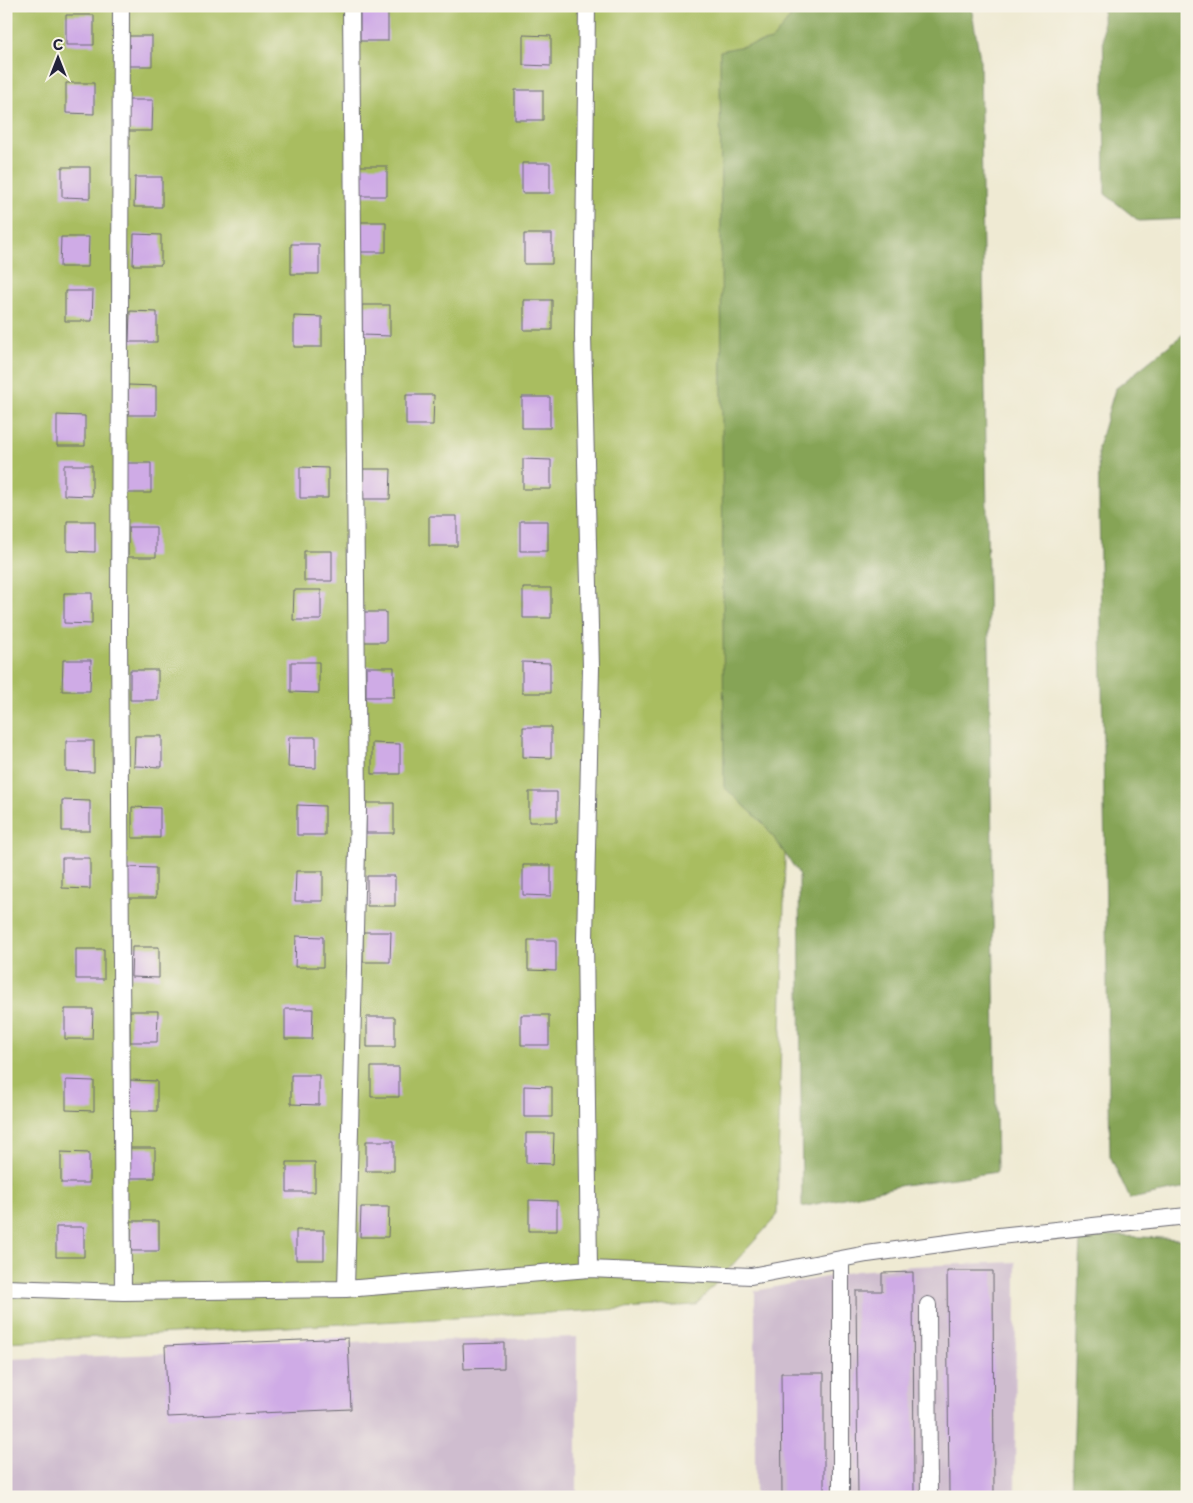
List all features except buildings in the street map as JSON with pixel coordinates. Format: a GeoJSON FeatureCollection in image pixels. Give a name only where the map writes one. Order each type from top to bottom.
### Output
{"type":"FeatureCollection","features":[{"type":"Feature","properties":{"kind":"lane"},"geometry":{"type":"LineString","coordinates":[[122,6],[119,631],[123,1292]]}},
{"type":"Feature","properties":{"kind":"lane"},"geometry":{"type":"LineString","coordinates":[[346,1289],[358,810],[350,6]]}},
{"type":"Feature","properties":{"kind":"lane"},"geometry":{"type":"LineString","coordinates":[[587,6],[583,336],[591,668],[585,939],[589,1269]]}},
{"type":"Feature","properties":{"kind":"lane"},"geometry":{"type":"LineString","coordinates":[[6,1288],[123,1292],[346,1289],[589,1269],[751,1276],[842,1259],[999,1236],[1187,1216]]}},
{"type":"Feature","properties":{"kind":"lane"},"geometry":{"type":"LineString","coordinates":[[841,1497],[842,1259]]}},
{"type":"Feature","properties":{"kind":"lane"},"geometry":{"type":"LineString","coordinates":[[928,1305],[929,1497]]}},
{"type":"Feature","properties":{"kind":"shaded area"},"geometry":{"type":"Polygon","coordinates":[[[1016,1262],[1015,1497],[755,1497],[755,1291],[856,1271],[913,1266],[1016,1262]]]}},
{"type":"Feature","properties":{"kind":"shaded area"},"geometry":{"type":"Polygon","coordinates":[[[577,1337],[577,1497],[6,1497],[6,1359],[165,1354],[165,1346],[348,1338],[348,1343],[577,1337]]]}},
{"type":"Feature","properties":{"kind":"green space"},"geometry":{"type":"Polygon","coordinates":[[[6,6],[804,6],[777,1216],[696,1305],[6,1342],[6,6]]]}},
{"type":"Feature","properties":{"kind":"green space"},"geometry":{"type":"Polygon","coordinates":[[[790,6],[971,6],[980,58],[997,1172],[904,1185],[802,1207],[799,874],[765,825],[724,787],[720,51],[772,40],[790,18],[790,6]]]}},
{"type":"Feature","properties":{"kind":"green space"},"geometry":{"type":"Polygon","coordinates":[[[1103,6],[1187,6],[1187,219],[1139,221],[1105,194],[1103,6]]]}},
{"type":"Feature","properties":{"kind":"green space"},"geometry":{"type":"Polygon","coordinates":[[[1187,331],[1187,1188],[1130,1199],[1110,1156],[1098,447],[1115,389],[1187,331]]]}},
{"type":"Feature","properties":{"kind":"green space"},"geometry":{"type":"Polygon","coordinates":[[[1080,1234],[1187,1238],[1187,1497],[1072,1497],[1080,1234]]]}}]}
